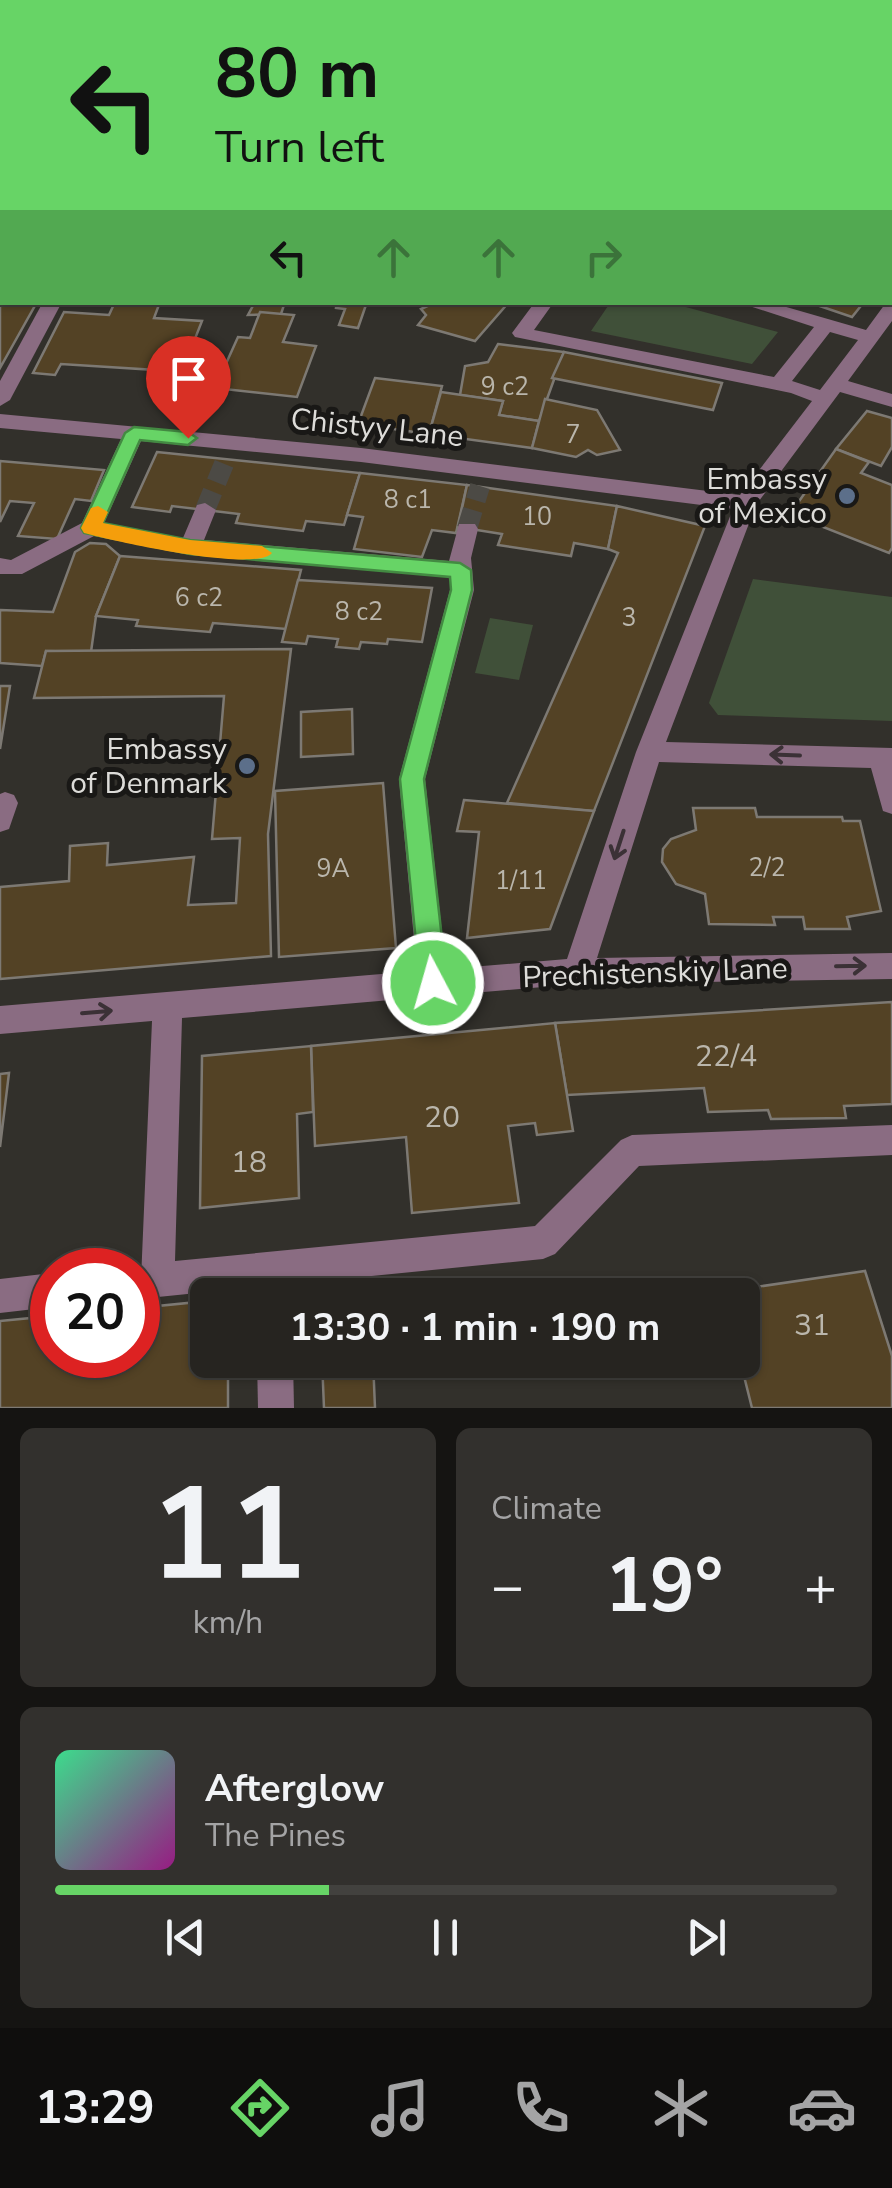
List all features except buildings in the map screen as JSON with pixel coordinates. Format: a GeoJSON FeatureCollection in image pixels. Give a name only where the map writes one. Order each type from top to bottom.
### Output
{"type":"FeatureCollection","features":[{"type":"Feature","properties":{"kind":"street"},"geometry":{"type":"LineString","coordinates":[[0,400],[51,305]]}},
{"type":"Feature","properties":{"kind":"street"},"geometry":{"type":"LineString","coordinates":[[543,305],[522,333],[778,385],[892,401]]}},
{"type":"Feature","properties":{"kind":"street"},"geometry":{"type":"LineString","coordinates":[[757,305],[870,336]]}},
{"type":"Feature","properties":{"kind":"street"},"geometry":{"type":"LineString","coordinates":[[578,971],[649,752],[746,503],[892,308]]}},
{"type":"Feature","properties":{"kind":"street"},"geometry":{"type":"LineString","coordinates":[[778,385],[826,324]]}},
{"type":"Feature","properties":{"kind":"street","name":"Chistyy Lane"},"geometry":{"type":"LineString","coordinates":[[0,421],[134,433],[229,451],[746,503]]}},
{"type":"Feature","properties":{"kind":"street"},"geometry":{"type":"LineString","coordinates":[[0,566],[14,568],[91,528],[134,433]]}},
{"type":"Feature","properties":{"kind":"street"},"geometry":{"type":"LineString","coordinates":[[190,547],[205,510]]}},
{"type":"Feature","properties":{"kind":"street"},"geometry":{"type":"LineString","coordinates":[[91,528],[190,547],[460,570]]}},
{"type":"Feature","properties":{"kind":"street"},"geometry":{"type":"LineString","coordinates":[[433,983],[412,779],[462,590],[460,570],[466,528]]}},
{"type":"Feature","properties":{"kind":"street"},"geometry":{"type":"LineString","coordinates":[[649,752],[887,758],[892,803]]}},
{"type":"Feature","properties":{"kind":"street","name":"Prechistenskiy Lane"},"geometry":{"type":"LineString","coordinates":[[0,1020],[578,971],[892,966]]}},
{"type":"Feature","properties":{"kind":"street"},"geometry":{"type":"LineString","coordinates":[[150,1248],[167,1006]]}},
{"type":"Feature","properties":{"kind":"street"},"geometry":{"type":"LineString","coordinates":[[301,1278],[542,1242],[632,1151],[892,1140]]}},
{"type":"Feature","properties":{"kind":"street"},"geometry":{"type":"LineString","coordinates":[[160,1281],[190,1281]]}},
{"type":"Feature","properties":{"kind":"street"},"geometry":{"type":"LineString","coordinates":[[0,1296],[30,1293]]}},
{"type":"Feature","properties":{"kind":"street"},"geometry":{"type":"LineString","coordinates":[[275,1378],[276,1408]]}},
{"type":"Feature","properties":{"kind":"green space"},"geometry":{"type":"Polygon","coordinates":[[[609,305],[678,305],[778,332],[752,364],[591,331],[609,305]]]}},
{"type":"Feature","properties":{"kind":"green space"},"geometry":{"type":"Polygon","coordinates":[[[753,579],[892,597],[892,721],[718,715],[709,703],[753,579]]]}},
{"type":"Feature","properties":{"kind":"green space"},"geometry":{"type":"Polygon","coordinates":[[[490,618],[533,625],[519,680],[475,673],[490,618]]]}},
{"type":"Feature","properties":{"kind":"tunnel"},"geometry":{"type":"LineString","coordinates":[[205,510],[226,459]]}},
{"type":"Feature","properties":{"kind":"tunnel"},"geometry":{"type":"LineString","coordinates":[[467,529],[480,486]]}},
{"type":"Feature","properties":{"kind":"slow traffic"},"geometry":{"type":"LineString","coordinates":[[98,512],[91,528],[190,547],[262,553]]}},
{"type":"Feature","properties":{"kind":"place","name":"Embassy of Mexico"},"geometry":{"type":"Point","coordinates":[847,496]}},
{"type":"Feature","properties":{"kind":"place","name":"Embassy of Denmark"},"geometry":{"type":"Point","coordinates":[247,766]}},
{"type":"Feature","properties":{"kind":"route"},"geometry":{"type":"LineString","coordinates":[[188,438],[134,433],[91,528],[190,547],[460,570],[462,590],[412,779],[433,983]]}}]}
